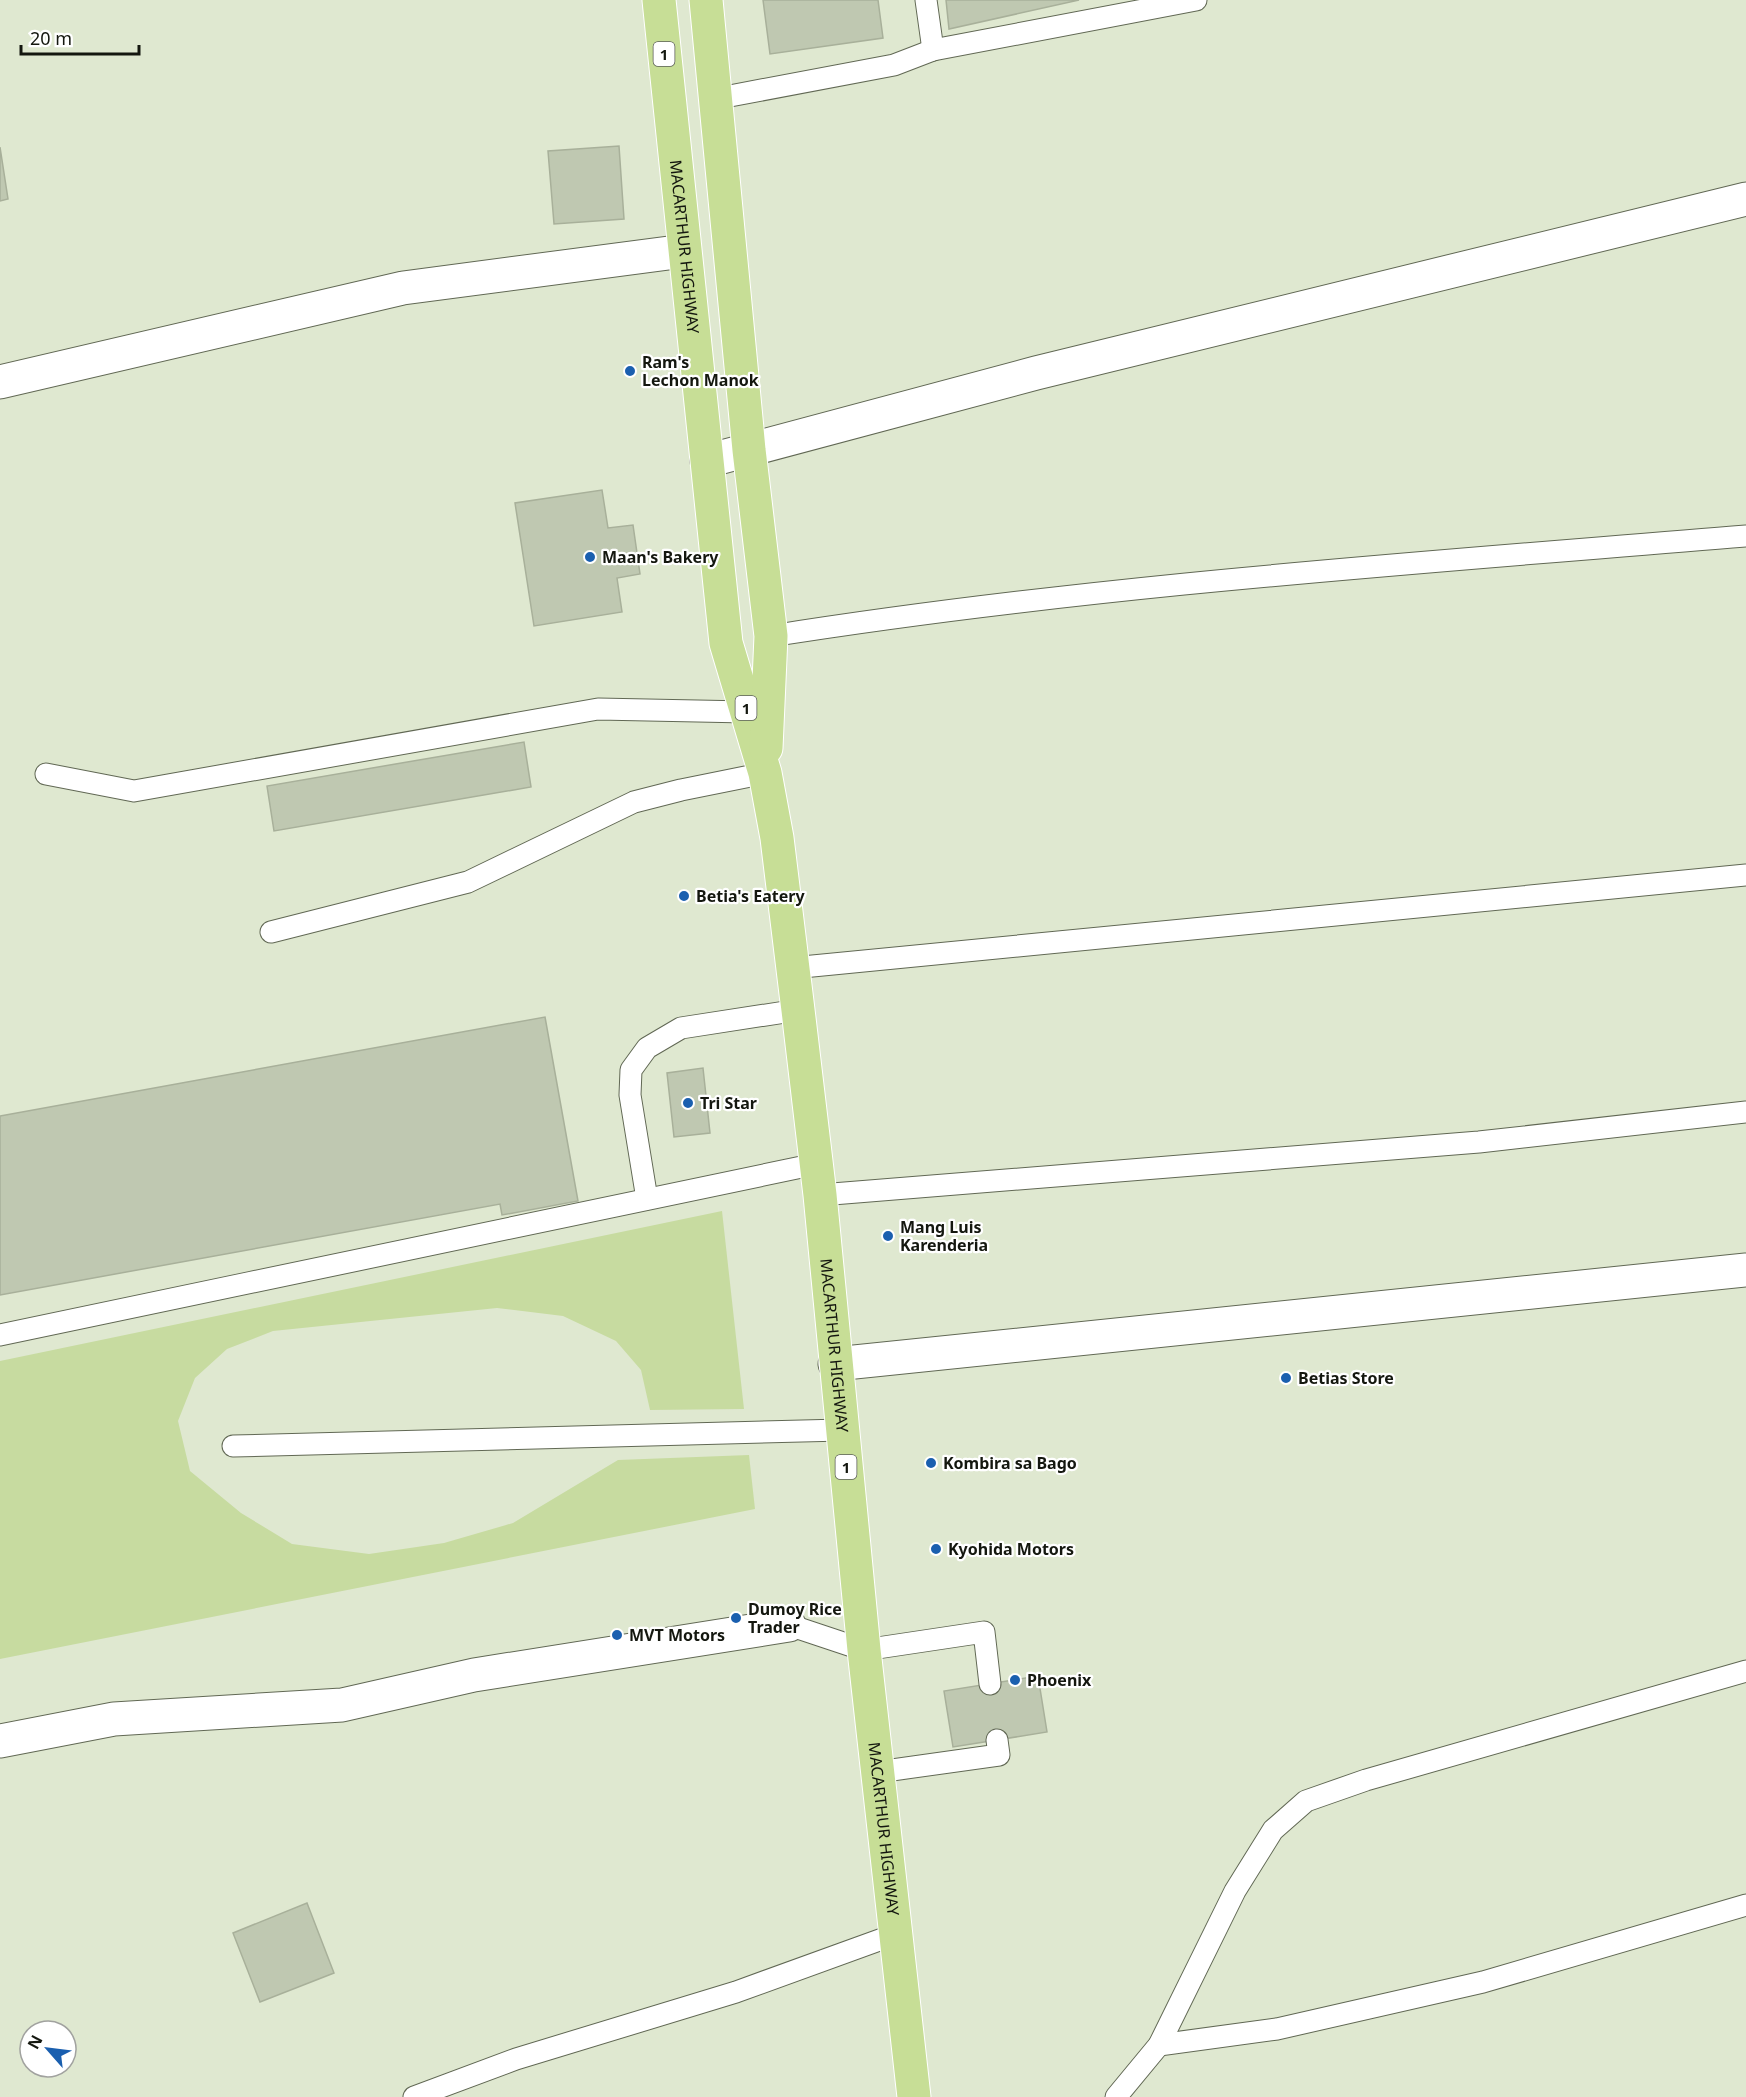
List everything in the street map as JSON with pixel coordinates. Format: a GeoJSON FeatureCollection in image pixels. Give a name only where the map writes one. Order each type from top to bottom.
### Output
{"type":"FeatureCollection","features":[{"type":"Feature","properties":{"kind":"highway","name":"MACARTHUR HIGHWAY"},"geometry":{"type":"LineString","coordinates":[[659,0],[726,643],[765,773],[777,838],[798,1010],[818,1179],[864,1650],[914,2097]]}},
{"type":"Feature","properties":{"kind":"highway","name":"MACARTHUR HIGHWAY"},"geometry":{"type":"LineString","coordinates":[[706,0],[749,450],[771,636],[765,773]]}},
{"type":"Feature","properties":{"kind":"street"},"geometry":{"type":"LineString","coordinates":[[707,461],[1036,373],[1746,199]]}},
{"type":"Feature","properties":{"kind":"street"},"geometry":{"type":"LineString","coordinates":[[0,382],[403,288],[684,251]]}},
{"type":"Feature","properties":{"kind":"street"},"geometry":{"type":"LineString","coordinates":[[835,1364],[1746,1270]]}},
{"type":"Feature","properties":{"kind":"street"},"geometry":{"type":"LineString","coordinates":[[0,1740],[114,1719],[342,1705],[474,1675],[789,1625]]}},
{"type":"Feature","properties":{"kind":"lane"},"geometry":{"type":"LineString","coordinates":[[926,0],[933,50]]}},
{"type":"Feature","properties":{"kind":"lane"},"geometry":{"type":"LineString","coordinates":[[714,99],[894,65],[933,50],[1135,5],[1196,0]]}},
{"type":"Feature","properties":{"kind":"lane"},"geometry":{"type":"LineString","coordinates":[[771,636],[856,622],[1066,598],[1387,566],[1746,536]]}},
{"type":"Feature","properties":{"kind":"lane"},"geometry":{"type":"LineString","coordinates":[[46,774],[134,791],[598,709],[747,712]]}},
{"type":"Feature","properties":{"kind":"lane"},"geometry":{"type":"LineString","coordinates":[[271,933],[468,882],[634,802],[765,773]]}},
{"type":"Feature","properties":{"kind":"lane"},"geometry":{"type":"LineString","coordinates":[[792,968],[1746,874]]}},
{"type":"Feature","properties":{"kind":"lane"},"geometry":{"type":"LineString","coordinates":[[647,1199],[630,1095],[631,1070],[647,1047],[681,1028],[798,1010]]}},
{"type":"Feature","properties":{"kind":"lane"},"geometry":{"type":"LineString","coordinates":[[0,1335],[647,1199],[818,1179],[1479,1142],[1746,1112]]}},
{"type":"Feature","properties":{"kind":"lane"},"geometry":{"type":"LineString","coordinates":[[233,1446],[842,1430]]}},
{"type":"Feature","properties":{"kind":"lane"},"geometry":{"type":"LineString","coordinates":[[789,1625],[864,1650],[984,1632],[990,1683]]}},
{"type":"Feature","properties":{"kind":"lane"},"geometry":{"type":"LineString","coordinates":[[1116,2097],[1159,2045],[1235,1891],[1274,1830],[1306,1800],[1366,1780],[1746,1671]]}},
{"type":"Feature","properties":{"kind":"lane"},"geometry":{"type":"LineString","coordinates":[[878,1772],[999,1755],[997,1740]]}},
{"type":"Feature","properties":{"kind":"lane"},"geometry":{"type":"LineString","coordinates":[[1159,2045],[1277,2029],[1472,1985],[1746,1905]]}},
{"type":"Feature","properties":{"kind":"lane"},"geometry":{"type":"LineString","coordinates":[[414,2097],[516,2059],[736,1992],[896,1934]]}},
{"type":"Feature","properties":{"kind":"green space"},"geometry":{"type":"Polygon","coordinates":[[[722,1211],[744,1409],[650,1410],[641,1370],[616,1341],[563,1316],[497,1308],[273,1331],[227,1349],[195,1378],[178,1421],[190,1471],[241,1513],[292,1544],[369,1554],[444,1543],[513,1523],[618,1460],[749,1455],[755,1509],[0,1659],[0,1361],[722,1211]]]}},
{"type":"Feature","properties":{"kind":"building"},"geometry":{"type":"Polygon","coordinates":[[[763,0],[878,0],[883,38],[770,54],[763,0]]]}},
{"type":"Feature","properties":{"kind":"building"},"geometry":{"type":"Polygon","coordinates":[[[946,0],[1079,0],[949,29],[946,0]]]}},
{"type":"Feature","properties":{"kind":"building"},"geometry":{"type":"Polygon","coordinates":[[[619,146],[624,219],[554,224],[548,151],[619,146]]]}},
{"type":"Feature","properties":{"kind":"building"},"geometry":{"type":"Polygon","coordinates":[[[0,147],[8,199],[0,201],[0,147]]]}},
{"type":"Feature","properties":{"kind":"building"},"geometry":{"type":"Polygon","coordinates":[[[602,490],[608,528],[633,525],[640,574],[617,578],[622,612],[534,626],[515,503],[602,490]]]}},
{"type":"Feature","properties":{"kind":"building"},"geometry":{"type":"Polygon","coordinates":[[[524,742],[531,787],[274,831],[267,786],[524,742]]]}},
{"type":"Feature","properties":{"kind":"building"},"geometry":{"type":"Polygon","coordinates":[[[545,1017],[578,1201],[502,1215],[500,1204],[0,1295],[0,1116],[545,1017]]]}},
{"type":"Feature","properties":{"kind":"building","name":"Tri Star"},"geometry":{"type":"Polygon","coordinates":[[[703,1068],[710,1133],[674,1137],[667,1073],[703,1068]]]}},
{"type":"Feature","properties":{"kind":"building"},"geometry":{"type":"Polygon","coordinates":[[[1038,1676],[1047,1732],[953,1747],[944,1691],[1038,1676]]]}},
{"type":"Feature","properties":{"kind":"building"},"geometry":{"type":"Polygon","coordinates":[[[307,1903],[334,1973],[260,2002],[233,1933],[307,1903]]]}},
{"type":"Feature","properties":{"kind":"place","name":"Ram's Lechon Manok"},"geometry":{"type":"Point","coordinates":[630,371]}},
{"type":"Feature","properties":{"kind":"place","name":"Maan's Bakery"},"geometry":{"type":"Point","coordinates":[590,557]}},
{"type":"Feature","properties":{"kind":"place","name":"Betia's Eatery"},"geometry":{"type":"Point","coordinates":[684,896]}},
{"type":"Feature","properties":{"kind":"place","name":"Tri Star"},"geometry":{"type":"Point","coordinates":[688,1103]}},
{"type":"Feature","properties":{"kind":"place","name":"Mang Luis Karenderia"},"geometry":{"type":"Point","coordinates":[888,1236]}},
{"type":"Feature","properties":{"kind":"place","name":"Betias Store"},"geometry":{"type":"Point","coordinates":[1286,1378]}},
{"type":"Feature","properties":{"kind":"place","name":"Kombira sa Bago"},"geometry":{"type":"Point","coordinates":[931,1463]}},
{"type":"Feature","properties":{"kind":"place","name":"Kyohida Motors"},"geometry":{"type":"Point","coordinates":[936,1549]}},
{"type":"Feature","properties":{"kind":"place","name":"Dumoy Rice Trader"},"geometry":{"type":"Point","coordinates":[736,1618]}},
{"type":"Feature","properties":{"kind":"place","name":"MVT Motors"},"geometry":{"type":"Point","coordinates":[617,1635]}},
{"type":"Feature","properties":{"kind":"place","name":"Phoenix"},"geometry":{"type":"Point","coordinates":[1015,1680]}}]}
